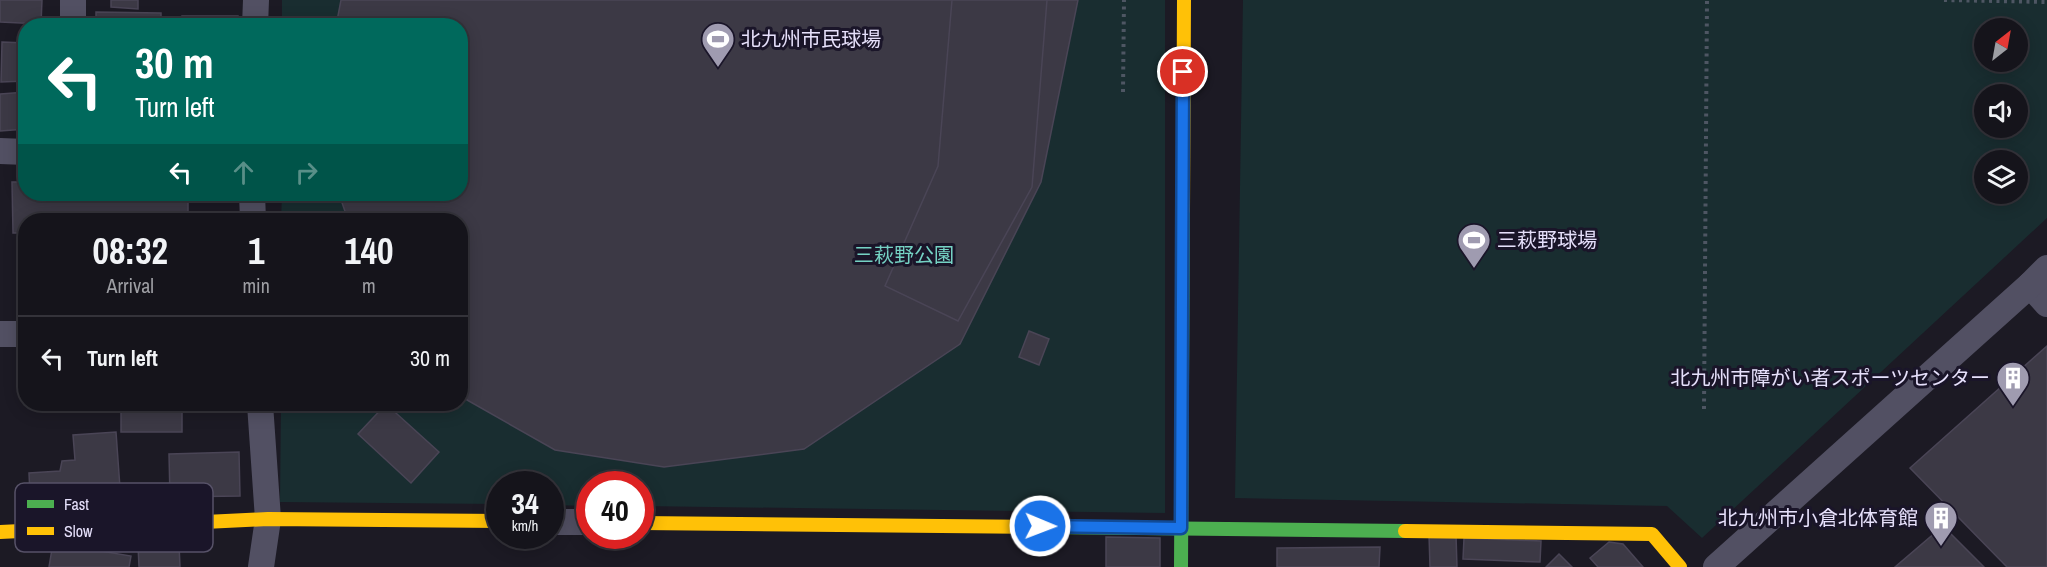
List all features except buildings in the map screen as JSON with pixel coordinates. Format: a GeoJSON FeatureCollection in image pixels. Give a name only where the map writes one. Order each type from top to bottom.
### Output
{"type":"FeatureCollection","features":[{"type":"Feature","properties":{"kind":"street"},"geometry":{"type":"LineString","coordinates":[[73,0],[73,18]]}},
{"type":"Feature","properties":{"kind":"street"},"geometry":{"type":"LineString","coordinates":[[255,18],[256,0]]}},
{"type":"Feature","properties":{"kind":"street"},"geometry":{"type":"LineString","coordinates":[[1181,567],[1184,0]]}},
{"type":"Feature","properties":{"kind":"street"},"geometry":{"type":"LineString","coordinates":[[0,151],[18,152]]}},
{"type":"Feature","properties":{"kind":"street"},"geometry":{"type":"LineString","coordinates":[[1716,567],[2042,286]]}},
{"type":"Feature","properties":{"kind":"street"},"geometry":{"type":"LineString","coordinates":[[0,334],[18,334]]}},
{"type":"Feature","properties":{"kind":"street"},"geometry":{"type":"LineString","coordinates":[[260,411],[268,519],[261,567]]}},
{"type":"Feature","properties":{"kind":"street"},"geometry":{"type":"LineString","coordinates":[[213,522],[268,519],[486,521]]}},
{"type":"Feature","properties":{"kind":"street"},"geometry":{"type":"LineString","coordinates":[[654,523],[1652,534],[1680,567]]}},
{"type":"Feature","properties":{"kind":"street"},"geometry":{"type":"LineString","coordinates":[[0,532],[15,531]]}},
{"type":"Feature","properties":{"kind":"path"},"geometry":{"type":"LineString","coordinates":[[1123,92],[1124,0]]}},
{"type":"Feature","properties":{"kind":"path"},"geometry":{"type":"LineString","coordinates":[[1704,409],[1707,0]]}},
{"type":"Feature","properties":{"kind":"path"},"geometry":{"type":"LineString","coordinates":[[1944,0],[2047,2]]}},
{"type":"Feature","properties":{"kind":"green space","name":"三萩野公園"},"geometry":{"type":"Polygon","coordinates":[[[282,0],[1165,0],[1165,513],[654,506],[654,471],[576,471],[576,506],[564,505],[564,471],[486,471],[486,504],[280,502],[281,411],[468,411],[468,213],[281,213],[282,201],[468,201],[468,18],[282,18],[282,0]]]}},
{"type":"Feature","properties":{"kind":"green space"},"geometry":{"type":"Polygon","coordinates":[[[1243,0],[2047,0],[2047,218],[1702,538],[1667,506],[1235,498],[1243,0]]]}},
{"type":"Feature","properties":{"kind":"traffic: fast"},"geometry":{"type":"LineString","coordinates":[[1181,567],[1183,210]]}},
{"type":"Feature","properties":{"kind":"traffic: fast"},"geometry":{"type":"LineString","coordinates":[[1045,527],[1405,531]]}},
{"type":"Feature","properties":{"kind":"traffic: slow"},"geometry":{"type":"LineString","coordinates":[[1183,210],[1184,0]]}},
{"type":"Feature","properties":{"kind":"traffic: slow"},"geometry":{"type":"LineString","coordinates":[[213,522],[268,519],[486,521]]}},
{"type":"Feature","properties":{"kind":"traffic: slow"},"geometry":{"type":"LineString","coordinates":[[654,523],[1045,527]]}},
{"type":"Feature","properties":{"kind":"traffic: slow"},"geometry":{"type":"LineString","coordinates":[[0,532],[15,531]]}},
{"type":"Feature","properties":{"kind":"traffic: slow"},"geometry":{"type":"LineString","coordinates":[[1405,531],[1652,534],[1680,567]]}},
{"type":"Feature","properties":{"kind":"place","name":"北九州市民球場"},"geometry":{"type":"Point","coordinates":[718,68]}},
{"type":"Feature","properties":{"kind":"place","name":"三萩野球場"},"geometry":{"type":"Point","coordinates":[1474,269]}},
{"type":"Feature","properties":{"kind":"place","name":"北九州市障がい者スポーツセンター"},"geometry":{"type":"Point","coordinates":[2013,407]}},
{"type":"Feature","properties":{"kind":"place","name":"北九州市小倉北体育館"},"geometry":{"type":"Point","coordinates":[1941,547]}},
{"type":"Feature","properties":{"kind":"route"},"geometry":{"type":"LineString","coordinates":[[1040,526],[1181,528],[1183,72]]}}]}
